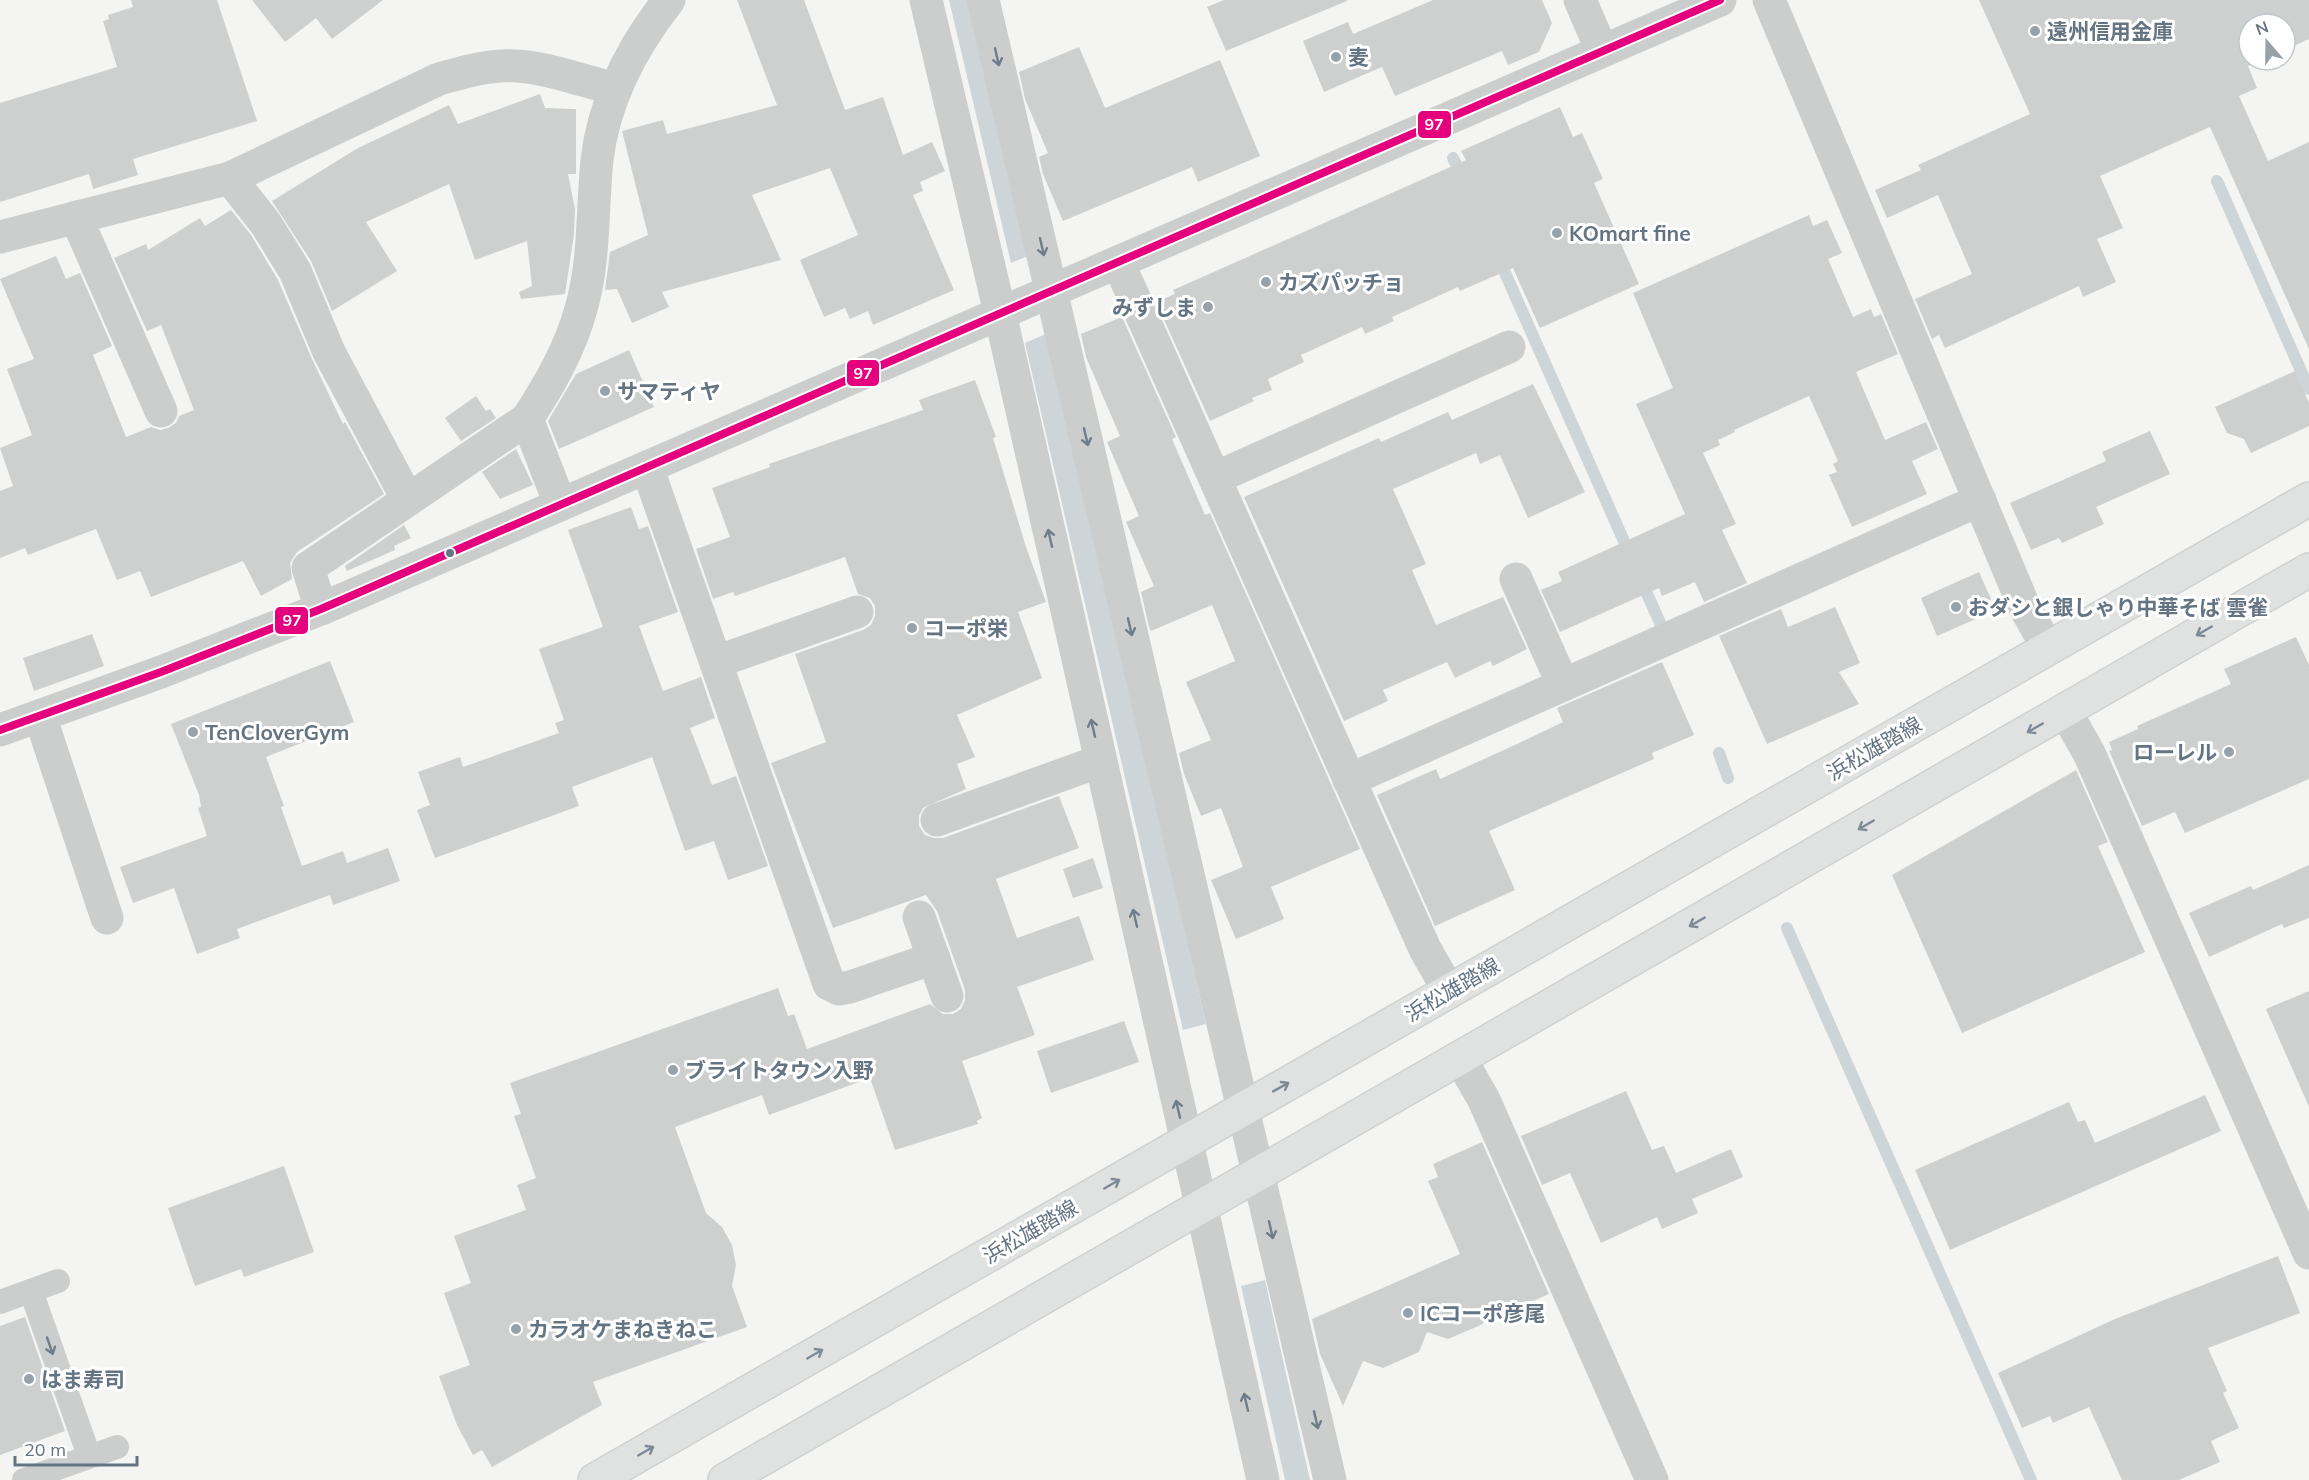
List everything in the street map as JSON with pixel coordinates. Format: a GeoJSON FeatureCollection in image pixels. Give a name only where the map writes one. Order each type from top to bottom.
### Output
{"type":"FeatureCollection","features":[{"type":"Feature","properties":{"kind":"main road","name":"浜松雄踏線"},"geometry":{"type":"LineString","coordinates":[[595,1480],[2309,499]]}},
{"type":"Feature","properties":{"kind":"main road"},"geometry":{"type":"LineString","coordinates":[[724,1480],[2309,570]]}},
{"type":"Feature","properties":{"kind":"street"},"geometry":{"type":"LineString","coordinates":[[321,609],[308,568],[527,419],[550,385],[568,347],[582,309],[590,268],[597,158],[615,89],[632,53],[669,0]]}},
{"type":"Feature","properties":{"kind":"street"},"geometry":{"type":"LineString","coordinates":[[926,0],[1000,313],[1263,1480]]}},
{"type":"Feature","properties":{"kind":"street"},"geometry":{"type":"LineString","coordinates":[[983,0],[1330,1480]]}},
{"type":"Feature","properties":{"kind":"street"},"geometry":{"type":"LineString","coordinates":[[1580,0],[1602,51]]}},
{"type":"Feature","properties":{"kind":"street"},"geometry":{"type":"LineString","coordinates":[[0,730],[321,609],[1720,0]]}},
{"type":"Feature","properties":{"kind":"street"},"geometry":{"type":"LineString","coordinates":[[1769,0],[2024,606],[2048,648]]}},
{"type":"Feature","properties":{"kind":"street"},"geometry":{"type":"LineString","coordinates":[[0,237],[230,178],[439,79],[470,70],[503,66],[536,69],[615,89]]}},
{"type":"Feature","properties":{"kind":"street"},"geometry":{"type":"LineString","coordinates":[[230,178],[266,224],[295,271],[329,352],[408,500]]}},
{"type":"Feature","properties":{"kind":"street"},"geometry":{"type":"LineString","coordinates":[[76,218],[161,411]]}},
{"type":"Feature","properties":{"kind":"street"},"geometry":{"type":"LineString","coordinates":[[1118,262],[1425,949],[1449,991]]}},
{"type":"Feature","properties":{"kind":"street"},"geometry":{"type":"LineString","coordinates":[[1215,478],[1509,347]]}},
{"type":"Feature","properties":{"kind":"street"},"geometry":{"type":"LineString","coordinates":[[527,419],[561,504]]}},
{"type":"Feature","properties":{"kind":"street"},"geometry":{"type":"LineString","coordinates":[[647,467],[829,984],[839,989],[850,987],[934,958]]}},
{"type":"Feature","properties":{"kind":"street"},"geometry":{"type":"LineString","coordinates":[[1349,780],[1980,500]]}},
{"type":"Feature","properties":{"kind":"street"},"geometry":{"type":"LineString","coordinates":[[1516,579],[1563,685]]}},
{"type":"Feature","properties":{"kind":"street"},"geometry":{"type":"LineString","coordinates":[[716,662],[856,612]]}},
{"type":"Feature","properties":{"kind":"street"},"geometry":{"type":"LineString","coordinates":[[2065,711],[2089,753],[2309,1253]]}},
{"type":"Feature","properties":{"kind":"street"},"geometry":{"type":"LineString","coordinates":[[40,716],[107,918]]}},
{"type":"Feature","properties":{"kind":"street"},"geometry":{"type":"LineString","coordinates":[[937,820],[1100,761]]}},
{"type":"Feature","properties":{"kind":"street"},"geometry":{"type":"LineString","coordinates":[[919,917],[947,996]]}},
{"type":"Feature","properties":{"kind":"street"},"geometry":{"type":"LineString","coordinates":[[1460,1058],[1484,1100],[1653,1480]]}},
{"type":"Feature","properties":{"kind":"lane"},"geometry":{"type":"LineString","coordinates":[[0,1302],[58,1281]]}},
{"type":"Feature","properties":{"kind":"lane"},"geometry":{"type":"LineString","coordinates":[[31,1291],[89,1456]]}},
{"type":"Feature","properties":{"kind":"lane"},"geometry":{"type":"LineString","coordinates":[[24,1480],[117,1447]]}},
{"type":"Feature","properties":{"kind":"shaded area"},"geometry":{"type":"Polygon","coordinates":[[[949,0],[967,0],[1028,256],[1011,263],[949,0]]]}},
{"type":"Feature","properties":{"kind":"shaded area"},"geometry":{"type":"Polygon","coordinates":[[[1048,333],[1206,1024],[1183,1030],[1025,343],[1048,333]]]}},
{"type":"Feature","properties":{"kind":"shaded area"},"geometry":{"type":"Polygon","coordinates":[[[1265,1280],[1310,1480],[1285,1480],[1241,1286],[1265,1280]]]}},
{"type":"Feature","properties":{"kind":"building"},"geometry":{"type":"Polygon","coordinates":[[[131,0],[217,0],[257,121],[133,159],[138,175],[93,189],[89,174],[0,202],[0,103],[117,67],[103,21],[109,19],[108,15],[133,7],[131,0]]]}},
{"type":"Feature","properties":{"kind":"building"},"geometry":{"type":"Polygon","coordinates":[[[252,0],[383,0],[332,39],[316,18],[285,42],[252,0]]]}},
{"type":"Feature","properties":{"kind":"building"},"geometry":{"type":"Polygon","coordinates":[[[737,0],[804,0],[845,110],[883,97],[903,155],[932,142],[945,171],[920,182],[923,191],[913,195],[954,290],[873,325],[868,311],[850,319],[845,308],[824,317],[800,260],[858,235],[830,168],[752,195],[781,260],[662,292],[669,307],[632,323],[617,289],[605,290],[610,252],[648,235],[622,131],[663,120],[667,134],[777,105],[737,0]]]}},
{"type":"Feature","properties":{"kind":"building"},"geometry":{"type":"Polygon","coordinates":[[[1224,0],[1347,1],[1226,51],[1207,7],[1224,0]]]}},
{"type":"Feature","properties":{"kind":"building"},"geometry":{"type":"Polygon","coordinates":[[[1433,0],[1542,0],[1552,23],[1539,52],[1508,65],[1502,51],[1395,96],[1382,67],[1324,92],[1303,41],[1348,22],[1353,34],[1433,0]]]}},
{"type":"Feature","properties":{"kind":"building"},"geometry":{"type":"Polygon","coordinates":[[[1979,0],[2309,0],[2309,39],[2297,44],[2297,12],[2237,12],[2237,72],[2250,72],[2257,88],[2239,96],[2268,161],[2309,142],[2309,349],[2210,127],[2100,176],[2123,228],[2097,239],[2116,282],[2083,297],[2079,286],[1945,348],[1939,335],[1932,339],[1915,299],[1972,274],[1938,195],[1887,218],[1875,190],[1921,170],[1918,165],[2030,114],[1979,0]]]}},
{"type":"Feature","properties":{"kind":"building"},"geometry":{"type":"Polygon","coordinates":[[[1079,47],[1105,108],[1220,60],[1260,156],[1198,182],[1192,167],[1063,221],[1043,174],[1039,157],[1048,153],[1025,99],[1019,72],[1079,47]]]}},
{"type":"Feature","properties":{"kind":"building"},"geometry":{"type":"Polygon","coordinates":[[[540,94],[545,108],[576,109],[576,174],[568,174],[575,209],[574,234],[565,294],[521,299],[519,292],[532,286],[527,241],[475,260],[449,184],[366,222],[397,271],[332,311],[311,261],[272,201],[358,148],[449,105],[458,124],[540,94]]]}},
{"type":"Feature","properties":{"kind":"building"},"geometry":{"type":"Polygon","coordinates":[[[1560,107],[1573,137],[1582,133],[1603,179],[1594,183],[1639,284],[1540,328],[1513,268],[1460,291],[1458,287],[1392,317],[1394,321],[1365,334],[1362,327],[1301,355],[1304,362],[1268,379],[1272,390],[1210,421],[1156,302],[1175,294],[1173,290],[1466,160],[1461,151],[1560,107]]]}},
{"type":"Feature","properties":{"kind":"building"},"geometry":{"type":"Polygon","coordinates":[[[231,210],[251,235],[278,280],[343,424],[345,422],[384,494],[297,552],[290,563],[292,579],[261,596],[243,561],[151,597],[140,571],[117,580],[96,529],[28,555],[25,548],[0,558],[0,491],[13,486],[0,448],[32,435],[7,369],[34,359],[0,279],[56,256],[66,279],[80,273],[112,346],[93,355],[126,437],[151,427],[160,430],[168,428],[176,423],[179,416],[194,410],[161,325],[147,331],[114,258],[146,244],[148,250],[200,218],[205,226],[231,210]]]}},
{"type":"Feature","properties":{"kind":"building"},"geometry":{"type":"Polygon","coordinates":[[[1809,215],[1813,226],[1827,220],[1842,253],[1828,259],[1853,317],[1871,309],[1874,317],[1881,314],[1898,354],[1856,372],[1885,440],[1926,422],[1938,449],[1912,461],[1927,494],[1852,527],[1829,475],[1837,472],[1833,464],[1838,461],[1809,396],[1734,430],[1735,432],[1718,440],[1720,445],[1703,453],[1736,524],[1722,530],[1747,583],[1704,602],[1695,582],[1662,596],[1659,588],[1560,632],[1541,590],[1562,581],[1558,572],[1685,514],[1636,404],[1673,388],[1633,293],[1809,215]]]}},
{"type":"Feature","properties":{"kind":"building"},"geometry":{"type":"Polygon","coordinates":[[[1122,317],[1176,437],[1172,439],[1205,515],[1210,513],[1360,849],[1271,887],[1284,919],[1236,939],[1211,880],[1243,867],[1221,808],[1201,816],[1184,774],[1179,753],[1211,740],[1186,682],[1235,661],[1212,605],[1151,631],[1149,627],[1141,592],[1154,586],[1126,522],[1139,516],[1107,442],[1120,436],[1086,357],[1081,334],[1122,317]]]}},
{"type":"Feature","properties":{"kind":"building","name":"サマティヤ"},"geometry":{"type":"Polygon","coordinates":[[[629,350],[654,407],[559,449],[548,421],[576,374],[629,350]]]}},
{"type":"Feature","properties":{"kind":"building"},"geometry":{"type":"Polygon","coordinates":[[[2295,371],[2309,403],[2309,426],[2251,453],[2244,439],[2227,433],[2215,407],[2295,371]]]}},
{"type":"Feature","properties":{"kind":"building"},"geometry":{"type":"Polygon","coordinates":[[[975,380],[996,437],[993,438],[1026,547],[1046,602],[1018,612],[1042,678],[957,715],[975,757],[957,764],[966,789],[923,808],[919,816],[919,826],[925,835],[943,838],[1059,796],[1079,848],[996,879],[1017,938],[1079,916],[1094,960],[1017,987],[1035,1035],[962,1061],[982,1118],[977,1121],[978,1124],[895,1150],[870,1078],[769,1115],[762,1095],[675,1127],[706,1213],[722,1227],[732,1245],[736,1265],[732,1286],[747,1327],[593,1382],[602,1405],[492,1467],[482,1450],[473,1455],[457,1425],[439,1376],[470,1365],[444,1293],[471,1283],[454,1236],[526,1210],[517,1185],[536,1178],[514,1116],[521,1114],[510,1083],[778,988],[788,1016],[794,1014],[807,1049],[930,1004],[943,1014],[953,1014],[961,1009],[965,1000],[965,990],[937,911],[926,895],[833,928],[771,763],[826,742],[795,654],[863,630],[871,625],[875,616],[875,606],[870,598],[858,594],[845,557],[735,596],[733,592],[713,599],[696,549],[730,537],[712,488],[770,467],[769,464],[923,410],[919,400],[975,380]]]}},
{"type":"Feature","properties":{"kind":"building"},"geometry":{"type":"Polygon","coordinates":[[[1533,384],[1585,492],[1528,518],[1500,455],[1480,464],[1476,453],[1393,489],[1426,564],[1412,570],[1436,625],[1503,597],[1527,649],[1493,666],[1490,661],[1455,678],[1447,662],[1383,690],[1388,701],[1344,721],[1244,497],[1379,438],[1381,442],[1448,412],[1452,420],[1533,384]]]}},
{"type":"Feature","properties":{"kind":"building"},"geometry":{"type":"Polygon","coordinates":[[[476,396],[486,411],[490,409],[496,418],[461,441],[445,418],[476,396]]]}},
{"type":"Feature","properties":{"kind":"building"},"geometry":{"type":"Polygon","coordinates":[[[2150,431],[2170,474],[2096,507],[2104,524],[2062,543],[2059,538],[2031,550],[2010,503],[2106,461],[2102,452],[2150,431]]]}},
{"type":"Feature","properties":{"kind":"building"},"geometry":{"type":"Polygon","coordinates":[[[516,449],[533,485],[500,499],[482,472],[516,449]]]}},
{"type":"Feature","properties":{"kind":"building"},"geometry":{"type":"Polygon","coordinates":[[[631,507],[639,529],[648,526],[678,612],[639,626],[663,691],[701,677],[715,718],[690,728],[712,785],[736,776],[768,866],[728,880],[714,841],[685,851],[652,757],[572,787],[579,806],[435,858],[417,810],[430,805],[418,772],[460,757],[463,767],[559,733],[555,723],[564,720],[539,649],[603,627],[568,530],[631,507]]]}},
{"type":"Feature","properties":{"kind":"building"},"geometry":{"type":"Polygon","coordinates":[[[404,525],[411,538],[394,546],[395,550],[347,571],[345,566],[404,525]]]}},
{"type":"Feature","properties":{"kind":"building","name":"おダシと銀しゃり中華そば 雲雀"},"geometry":{"type":"Polygon","coordinates":[[[1979,572],[1991,599],[1985,615],[1937,636],[1921,598],[1979,572]]]}},
{"type":"Feature","properties":{"kind":"building"},"geometry":{"type":"Polygon","coordinates":[[[1835,607],[1860,663],[1839,672],[1859,704],[1767,744],[1719,636],[1781,609],[1788,627],[1835,607]]]}},
{"type":"Feature","properties":{"kind":"building"},"geometry":{"type":"Polygon","coordinates":[[[92,634],[104,666],[34,691],[23,658],[92,634]]]}},
{"type":"Feature","properties":{"kind":"building","name":"ローレル"},"geometry":{"type":"Polygon","coordinates":[[[2296,637],[2309,665],[2309,779],[2185,833],[2175,812],[2142,826],[2109,751],[2112,750],[2109,742],[2138,729],[2137,726],[2231,684],[2224,669],[2296,637]]]}},
{"type":"Feature","properties":{"kind":"building"},"geometry":{"type":"Polygon","coordinates":[[[330,661],[354,722],[266,757],[284,806],[281,807],[302,866],[343,851],[347,863],[388,848],[400,881],[333,905],[330,895],[237,929],[240,938],[197,954],[174,888],[133,903],[120,867],[207,836],[198,808],[201,807],[199,795],[171,724],[330,661]]]}},
{"type":"Feature","properties":{"kind":"building"},"geometry":{"type":"Polygon","coordinates":[[[1662,662],[1694,735],[1652,753],[1654,759],[1489,831],[1515,890],[1435,926],[1377,795],[1436,769],[1440,779],[1517,744],[1563,722],[1557,708],[1662,662]]]}},
{"type":"Feature","properties":{"kind":"building"},"geometry":{"type":"Polygon","coordinates":[[[2076,770],[2108,842],[2098,846],[2145,952],[1962,1033],[1892,875],[2076,770]]]}},
{"type":"Feature","properties":{"kind":"building"},"geometry":{"type":"Polygon","coordinates":[[[1093,858],[1103,888],[1073,898],[1063,869],[1093,858]]]}},
{"type":"Feature","properties":{"kind":"building"},"geometry":{"type":"Polygon","coordinates":[[[2309,865],[2309,918],[2284,928],[2282,924],[2209,957],[2189,913],[2251,886],[2253,890],[2309,865]]]}},
{"type":"Feature","properties":{"kind":"building"},"geometry":{"type":"Polygon","coordinates":[[[2309,991],[2309,1107],[2266,1009],[2309,991]]]}},
{"type":"Feature","properties":{"kind":"building"},"geometry":{"type":"Polygon","coordinates":[[[1124,1021],[1139,1062],[1051,1093],[1037,1051],[1124,1021]]]}},
{"type":"Feature","properties":{"kind":"building"},"geometry":{"type":"Polygon","coordinates":[[[1626,1091],[1652,1150],[1664,1146],[1676,1173],[1731,1149],[1743,1177],[1692,1199],[1698,1213],[1662,1229],[1657,1217],[1601,1243],[1570,1173],[1542,1185],[1521,1136],[1626,1091]]]}},
{"type":"Feature","properties":{"kind":"building"},"geometry":{"type":"Polygon","coordinates":[[[2205,1095],[2221,1131],[1950,1250],[1915,1170],[2069,1102],[2078,1122],[2085,1120],[2095,1143],[2205,1095]]]}},
{"type":"Feature","properties":{"kind":"building","name":"ICコーポ彦尾"},"geometry":{"type":"Polygon","coordinates":[[[1482,1142],[1549,1294],[1531,1302],[1539,1321],[1491,1303],[1483,1324],[1448,1339],[1427,1332],[1419,1352],[1383,1368],[1363,1361],[1343,1406],[1320,1354],[1312,1319],[1460,1254],[1428,1181],[1438,1177],[1433,1164],[1482,1142]]]}},
{"type":"Feature","properties":{"kind":"building"},"geometry":{"type":"Polygon","coordinates":[[[284,1166],[314,1252],[244,1277],[241,1269],[195,1286],[168,1208],[284,1166]]]}},
{"type":"Feature","properties":{"kind":"building"},"geometry":{"type":"Polygon","coordinates":[[[2278,1256],[2300,1313],[2208,1348],[2227,1391],[2223,1393],[2239,1428],[2211,1441],[2220,1462],[2179,1480],[2122,1480],[2089,1407],[2053,1423],[2050,1416],[2022,1428],[1998,1373],[2115,1319],[2278,1256]]]}},
{"type":"Feature","properties":{"kind":"building","name":"はま寿司"},"geometry":{"type":"Polygon","coordinates":[[[25,1317],[65,1431],[0,1455],[0,1326],[25,1317]]]}},
{"type":"Feature","properties":{"kind":"waterway"},"geometry":{"type":"LineString","coordinates":[[1453,158],[1463,178]]}},
{"type":"Feature","properties":{"kind":"waterway"},"geometry":{"type":"LineString","coordinates":[[2217,181],[2309,389]]}},
{"type":"Feature","properties":{"kind":"waterway"},"geometry":{"type":"LineString","coordinates":[[1498,257],[1631,557]]}},
{"type":"Feature","properties":{"kind":"waterway"},"geometry":{"type":"LineString","coordinates":[[1640,578],[1661,625]]}},
{"type":"Feature","properties":{"kind":"waterway"},"geometry":{"type":"LineString","coordinates":[[1719,753],[1728,778]]}},
{"type":"Feature","properties":{"kind":"waterway"},"geometry":{"type":"LineString","coordinates":[[1787,928],[2031,1480]]}},
{"type":"Feature","properties":{"kind":"transit line","name":"97"},"geometry":{"type":"LineString","coordinates":[[0,730],[161,672],[321,609],[1720,0]]}},
{"type":"Feature","properties":{"kind":"place","name":"遠州信用金庫"},"geometry":{"type":"Point","coordinates":[2035,31]}},
{"type":"Feature","properties":{"kind":"place","name":"麦"},"geometry":{"type":"Point","coordinates":[1336,57]}},
{"type":"Feature","properties":{"kind":"place","name":"KOmart fine"},"geometry":{"type":"Point","coordinates":[1557,233]}},
{"type":"Feature","properties":{"kind":"place","name":"カズパッチョ"},"geometry":{"type":"Point","coordinates":[1266,282]}},
{"type":"Feature","properties":{"kind":"place","name":"みずしま"},"geometry":{"type":"Point","coordinates":[1208,307]}},
{"type":"Feature","properties":{"kind":"place","name":"サマティヤ"},"geometry":{"type":"Point","coordinates":[605,391]}},
{"type":"Feature","properties":{"kind":"place","name":"おダシと銀しゃり中華そば 雲雀"},"geometry":{"type":"Point","coordinates":[1956,607]}},
{"type":"Feature","properties":{"kind":"place","name":"コーポ栄"},"geometry":{"type":"Point","coordinates":[912,628]}},
{"type":"Feature","properties":{"kind":"place","name":"TenCloverGym"},"geometry":{"type":"Point","coordinates":[193,732]}},
{"type":"Feature","properties":{"kind":"place","name":"ローレル"},"geometry":{"type":"Point","coordinates":[2229,752]}},
{"type":"Feature","properties":{"kind":"place","name":"ブライトタウン入野"},"geometry":{"type":"Point","coordinates":[673,1070]}},
{"type":"Feature","properties":{"kind":"place","name":"ICコーポ彦尾"},"geometry":{"type":"Point","coordinates":[1408,1313]}},
{"type":"Feature","properties":{"kind":"place","name":"カラオケまねきねこ"},"geometry":{"type":"Point","coordinates":[516,1329]}},
{"type":"Feature","properties":{"kind":"place","name":"はま寿司"},"geometry":{"type":"Point","coordinates":[29,1379]}}]}
